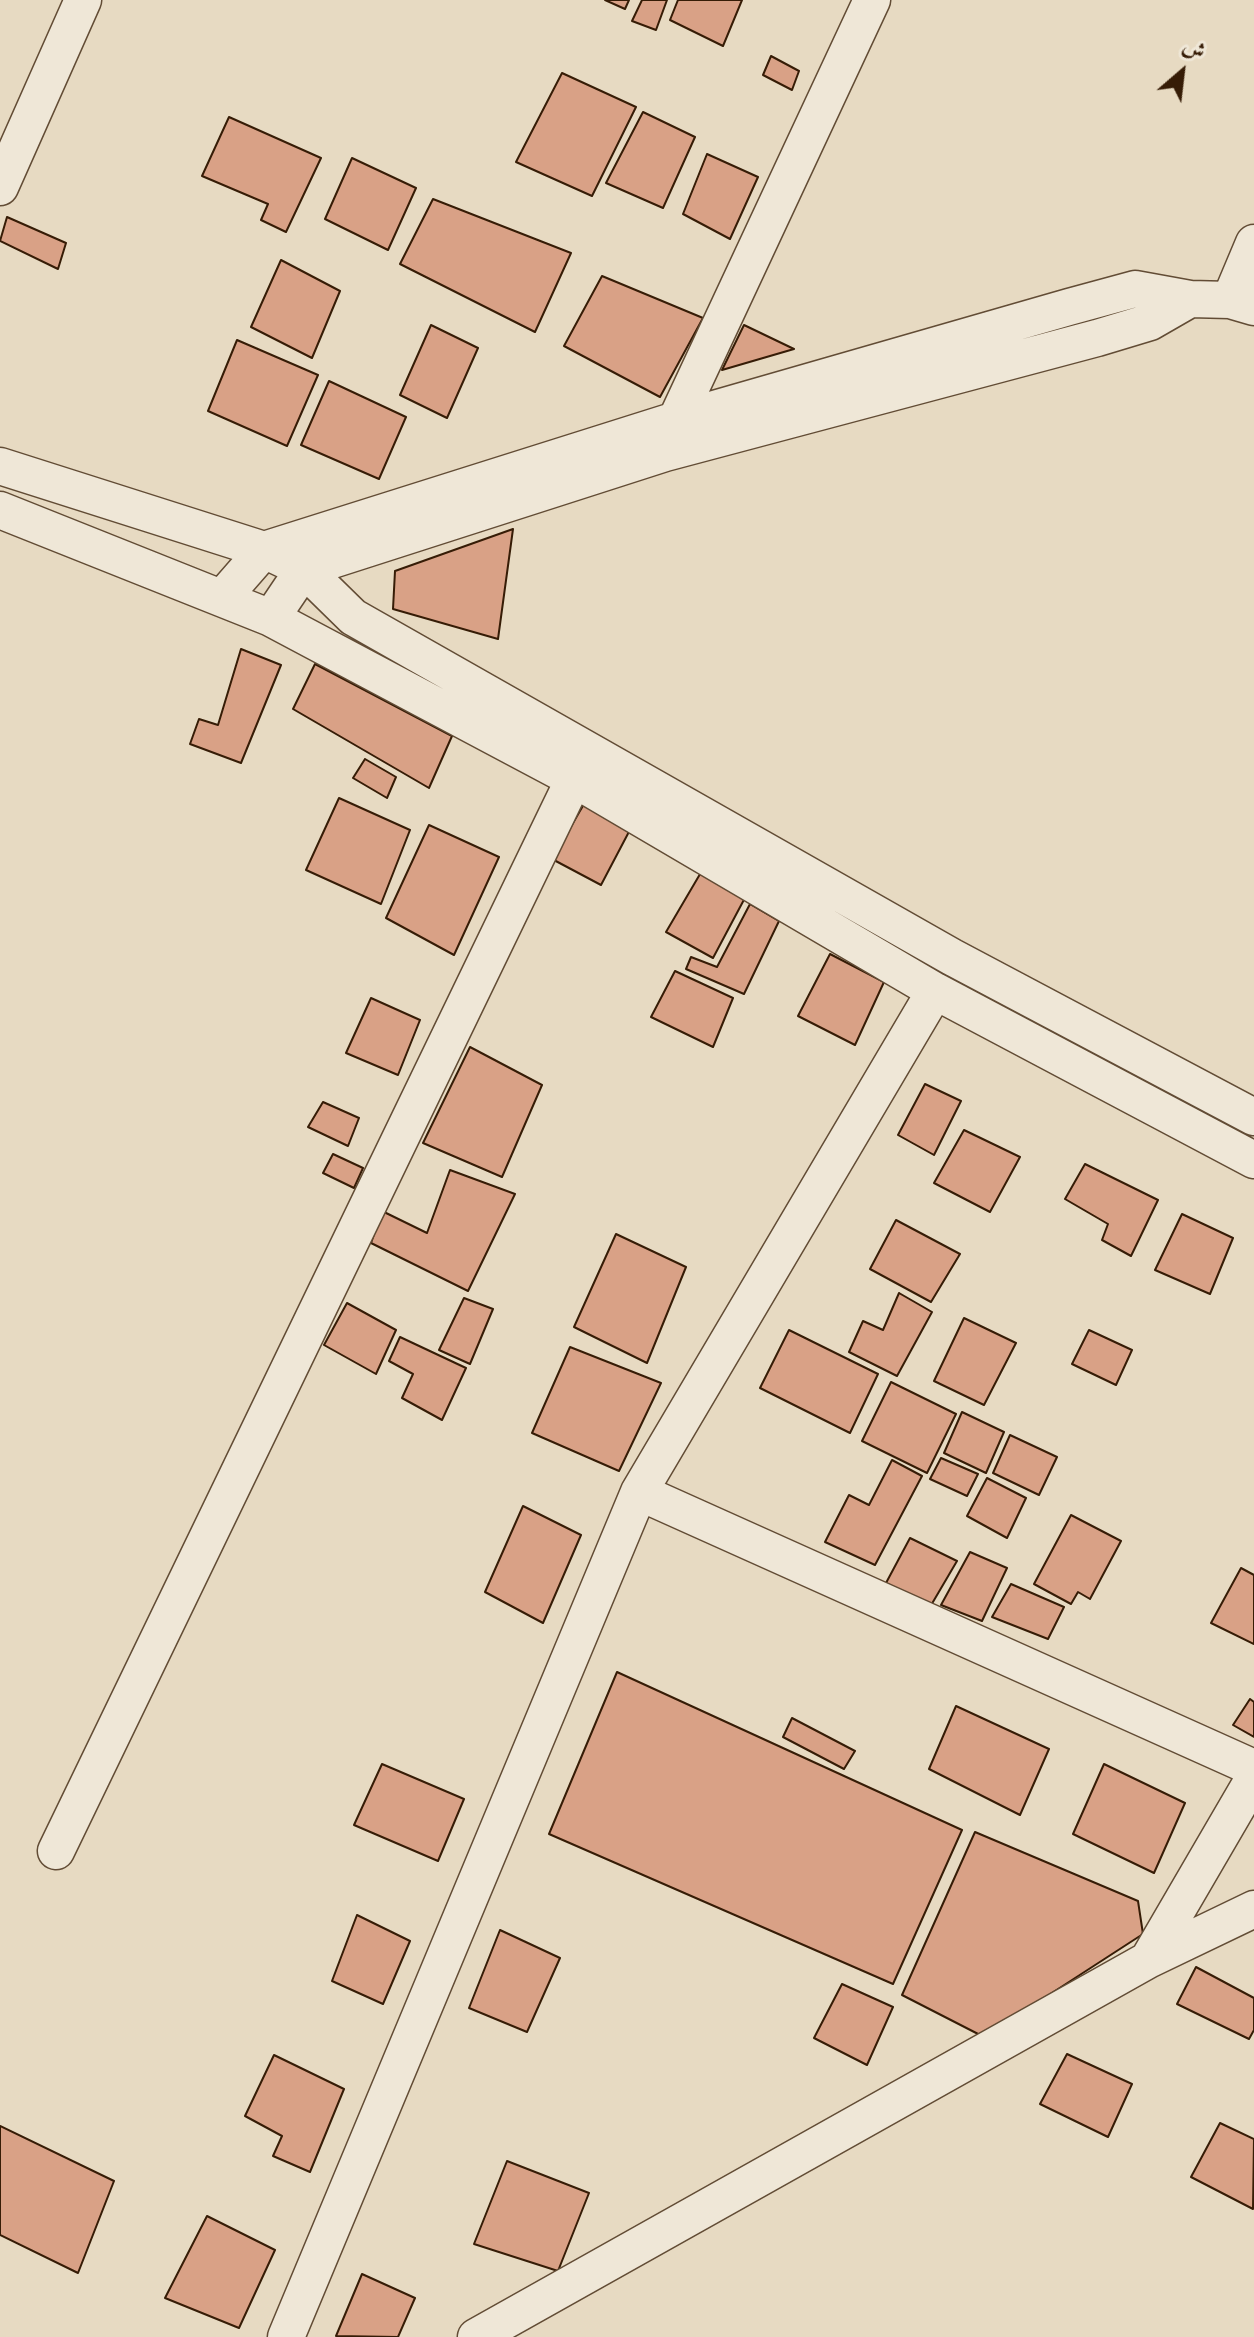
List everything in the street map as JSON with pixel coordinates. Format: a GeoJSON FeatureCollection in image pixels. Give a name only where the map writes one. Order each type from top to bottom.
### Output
{"type":"FeatureCollection","features":[{"type":"Feature","properties":{"kind":"street"},"geometry":{"type":"LineString","coordinates":[[0,187],[83,0]]}},
{"type":"Feature","properties":{"kind":"street"},"geometry":{"type":"LineString","coordinates":[[676,420],[872,0]]}},
{"type":"Feature","properties":{"kind":"street"},"geometry":{"type":"LineString","coordinates":[[223,597],[264,550],[676,420],[1135,289],[1242,304],[1254,243]]}},
{"type":"Feature","properties":{"kind":"street"},"geometry":{"type":"LineString","coordinates":[[271,618],[304,569],[665,453],[1150,322],[1190,299]]}},
{"type":"Feature","properties":{"kind":"street"},"geometry":{"type":"LineString","coordinates":[[0,466],[264,550],[304,569],[353,617],[952,957],[1254,1117]]}},
{"type":"Feature","properties":{"kind":"street"},"geometry":{"type":"LineString","coordinates":[[0,510],[271,618],[574,779],[935,991],[1254,1160]]}},
{"type":"Feature","properties":{"kind":"street"},"geometry":{"type":"LineString","coordinates":[[56,1851],[574,779]]}},
{"type":"Feature","properties":{"kind":"street"},"geometry":{"type":"LineString","coordinates":[[286,2337],[639,1492],[935,991]]}},
{"type":"Feature","properties":{"kind":"street"},"geometry":{"type":"LineString","coordinates":[[639,1492],[1254,1768]]}},
{"type":"Feature","properties":{"kind":"street"},"geometry":{"type":"LineString","coordinates":[[1148,1960],[1254,1778]]}},
{"type":"Feature","properties":{"kind":"street"},"geometry":{"type":"LineString","coordinates":[[476,2337],[1148,1960],[1254,1909]]}},
{"type":"Feature","properties":{"kind":"building"},"geometry":{"type":"Polygon","coordinates":[[[605,0],[629,0],[625,9],[605,0]]]}},
{"type":"Feature","properties":{"kind":"building"},"geometry":{"type":"Polygon","coordinates":[[[642,0],[667,0],[656,30],[632,21],[642,0]]]}},
{"type":"Feature","properties":{"kind":"building"},"geometry":{"type":"Polygon","coordinates":[[[678,0],[742,0],[723,46],[670,20],[678,0]]]}},
{"type":"Feature","properties":{"kind":"building"},"geometry":{"type":"Polygon","coordinates":[[[771,56],[799,71],[792,90],[763,75],[771,56]]]}},
{"type":"Feature","properties":{"kind":"building"},"geometry":{"type":"Polygon","coordinates":[[[562,73],[636,107],[592,196],[516,162],[562,73]]]}},
{"type":"Feature","properties":{"kind":"building"},"geometry":{"type":"Polygon","coordinates":[[[643,112],[695,137],[663,208],[606,183],[643,112]]]}},
{"type":"Feature","properties":{"kind":"building"},"geometry":{"type":"Polygon","coordinates":[[[229,117],[321,158],[286,232],[261,220],[268,204],[202,176],[229,117]]]}},
{"type":"Feature","properties":{"kind":"building"},"geometry":{"type":"Polygon","coordinates":[[[707,154],[758,177],[730,239],[683,214],[707,154]]]}},
{"type":"Feature","properties":{"kind":"building"},"geometry":{"type":"Polygon","coordinates":[[[352,158],[416,188],[388,250],[325,219],[352,158]]]}},
{"type":"Feature","properties":{"kind":"building"},"geometry":{"type":"Polygon","coordinates":[[[433,199],[571,253],[535,332],[400,264],[433,199]]]}},
{"type":"Feature","properties":{"kind":"building"},"geometry":{"type":"Polygon","coordinates":[[[7,217],[66,243],[58,269],[0,241],[7,217]]]}},
{"type":"Feature","properties":{"kind":"building"},"geometry":{"type":"Polygon","coordinates":[[[281,260],[340,291],[312,358],[251,327],[281,260]]]}},
{"type":"Feature","properties":{"kind":"building"},"geometry":{"type":"Polygon","coordinates":[[[602,276],[703,318],[660,397],[564,346],[602,276]]]}},
{"type":"Feature","properties":{"kind":"building"},"geometry":{"type":"Polygon","coordinates":[[[431,325],[478,348],[447,418],[400,395],[431,325]]]}},
{"type":"Feature","properties":{"kind":"building"},"geometry":{"type":"Polygon","coordinates":[[[744,325],[794,349],[722,370],[744,325]]]}},
{"type":"Feature","properties":{"kind":"building"},"geometry":{"type":"Polygon","coordinates":[[[237,340],[318,375],[287,446],[208,411],[237,340]]]}},
{"type":"Feature","properties":{"kind":"building"},"geometry":{"type":"Polygon","coordinates":[[[329,381],[406,417],[379,479],[301,445],[329,381]]]}},
{"type":"Feature","properties":{"kind":"building"},"geometry":{"type":"Polygon","coordinates":[[[513,529],[498,639],[393,609],[395,571],[513,529]]]}},
{"type":"Feature","properties":{"kind":"building"},"geometry":{"type":"Polygon","coordinates":[[[241,649],[281,665],[241,763],[190,744],[199,719],[218,725],[241,649]]]}},
{"type":"Feature","properties":{"kind":"building"},"geometry":{"type":"Polygon","coordinates":[[[315,664],[452,736],[429,788],[293,709],[315,664]]]}},
{"type":"Feature","properties":{"kind":"building"},"geometry":{"type":"Polygon","coordinates":[[[365,759],[396,777],[387,798],[353,778],[365,759]]]}},
{"type":"Feature","properties":{"kind":"building"},"geometry":{"type":"Polygon","coordinates":[[[339,798],[410,830],[381,904],[306,870],[339,798]]]}},
{"type":"Feature","properties":{"kind":"building"},"geometry":{"type":"Polygon","coordinates":[[[584,804],[632,826],[601,885],[552,859],[584,804]]]}},
{"type":"Feature","properties":{"kind":"building"},"geometry":{"type":"Polygon","coordinates":[[[429,825],[499,857],[454,955],[386,918],[429,825]]]}},
{"type":"Feature","properties":{"kind":"building"},"geometry":{"type":"Polygon","coordinates":[[[703,869],[747,894],[713,958],[666,932],[703,869]]]}},
{"type":"Feature","properties":{"kind":"building"},"geometry":{"type":"Polygon","coordinates":[[[750,904],[779,921],[744,994],[686,969],[691,957],[717,967],[750,904]]]}},
{"type":"Feature","properties":{"kind":"building"},"geometry":{"type":"Polygon","coordinates":[[[830,954],[884,982],[855,1045],[798,1016],[830,954]]]}},
{"type":"Feature","properties":{"kind":"building"},"geometry":{"type":"Polygon","coordinates":[[[675,971],[733,998],[713,1047],[651,1017],[675,971]]]}},
{"type":"Feature","properties":{"kind":"building"},"geometry":{"type":"Polygon","coordinates":[[[371,998],[420,1020],[398,1075],[346,1053],[371,998]]]}},
{"type":"Feature","properties":{"kind":"building"},"geometry":{"type":"Polygon","coordinates":[[[470,1047],[542,1085],[502,1177],[423,1143],[470,1047]]]}},
{"type":"Feature","properties":{"kind":"building"},"geometry":{"type":"Polygon","coordinates":[[[925,1084],[961,1101],[934,1155],[898,1135],[925,1084]]]}},
{"type":"Feature","properties":{"kind":"building"},"geometry":{"type":"Polygon","coordinates":[[[323,1102],[359,1118],[348,1146],[308,1127],[323,1102]]]}},
{"type":"Feature","properties":{"kind":"building"},"geometry":{"type":"Polygon","coordinates":[[[964,1130],[1020,1157],[990,1212],[934,1183],[964,1130]]]}},
{"type":"Feature","properties":{"kind":"building"},"geometry":{"type":"Polygon","coordinates":[[[333,1154],[363,1168],[354,1188],[323,1173],[333,1154]]]}},
{"type":"Feature","properties":{"kind":"building"},"geometry":{"type":"Polygon","coordinates":[[[1085,1164],[1158,1200],[1131,1256],[1102,1240],[1108,1224],[1065,1199],[1085,1164]]]}},
{"type":"Feature","properties":{"kind":"building"},"geometry":{"type":"Polygon","coordinates":[[[450,1170],[515,1194],[468,1291],[371,1243],[382,1211],[427,1233],[450,1170]]]}},
{"type":"Feature","properties":{"kind":"building"},"geometry":{"type":"Polygon","coordinates":[[[1182,1214],[1233,1238],[1210,1294],[1155,1270],[1182,1214]]]}},
{"type":"Feature","properties":{"kind":"building"},"geometry":{"type":"Polygon","coordinates":[[[896,1220],[960,1254],[931,1302],[870,1269],[896,1220]]]}},
{"type":"Feature","properties":{"kind":"building"},"geometry":{"type":"Polygon","coordinates":[[[616,1234],[686,1267],[647,1363],[574,1327],[616,1234]]]}},
{"type":"Feature","properties":{"kind":"building"},"geometry":{"type":"Polygon","coordinates":[[[899,1293],[932,1312],[897,1376],[849,1352],[863,1321],[883,1330],[899,1293]]]}},
{"type":"Feature","properties":{"kind":"building"},"geometry":{"type":"Polygon","coordinates":[[[464,1298],[493,1309],[470,1364],[439,1350],[464,1298]]]}},
{"type":"Feature","properties":{"kind":"building"},"geometry":{"type":"Polygon","coordinates":[[[347,1303],[396,1330],[376,1374],[324,1345],[347,1303]]]}},
{"type":"Feature","properties":{"kind":"building"},"geometry":{"type":"Polygon","coordinates":[[[964,1318],[1016,1343],[984,1405],[934,1381],[964,1318]]]}},
{"type":"Feature","properties":{"kind":"building"},"geometry":{"type":"Polygon","coordinates":[[[789,1330],[878,1374],[850,1433],[760,1388],[789,1330]]]}},
{"type":"Feature","properties":{"kind":"building"},"geometry":{"type":"Polygon","coordinates":[[[1089,1330],[1132,1350],[1116,1385],[1072,1364],[1089,1330]]]}},
{"type":"Feature","properties":{"kind":"building"},"geometry":{"type":"Polygon","coordinates":[[[400,1337],[466,1368],[442,1420],[402,1398],[413,1374],[389,1361],[400,1337]]]}},
{"type":"Feature","properties":{"kind":"building"},"geometry":{"type":"Polygon","coordinates":[[[570,1347],[661,1383],[619,1471],[532,1433],[570,1347]]]}},
{"type":"Feature","properties":{"kind":"building"},"geometry":{"type":"Polygon","coordinates":[[[891,1382],[956,1414],[927,1473],[862,1441],[891,1382]]]}},
{"type":"Feature","properties":{"kind":"building"},"geometry":{"type":"Polygon","coordinates":[[[962,1412],[1004,1432],[986,1473],[944,1453],[962,1412]]]}},
{"type":"Feature","properties":{"kind":"building"},"geometry":{"type":"Polygon","coordinates":[[[1010,1435],[1057,1457],[1039,1495],[993,1473],[1010,1435]]]}},
{"type":"Feature","properties":{"kind":"building"},"geometry":{"type":"Polygon","coordinates":[[[941,1458],[978,1474],[967,1496],[930,1479],[941,1458]]]}},
{"type":"Feature","properties":{"kind":"building"},"geometry":{"type":"Polygon","coordinates":[[[892,1460],[922,1476],[875,1565],[825,1542],[849,1495],[869,1505],[892,1460]]]}},
{"type":"Feature","properties":{"kind":"building"},"geometry":{"type":"Polygon","coordinates":[[[987,1478],[1026,1498],[1007,1538],[967,1516],[987,1478]]]}},
{"type":"Feature","properties":{"kind":"building"},"geometry":{"type":"Polygon","coordinates":[[[523,1506],[581,1535],[543,1623],[485,1592],[523,1506]]]}},
{"type":"Feature","properties":{"kind":"building"},"geometry":{"type":"Polygon","coordinates":[[[1071,1515],[1121,1541],[1090,1599],[1078,1592],[1071,1604],[1034,1584],[1071,1515]]]}},
{"type":"Feature","properties":{"kind":"building"},"geometry":{"type":"Polygon","coordinates":[[[910,1538],[957,1561],[930,1607],[886,1583],[910,1538]]]}},
{"type":"Feature","properties":{"kind":"building"},"geometry":{"type":"Polygon","coordinates":[[[970,1552],[1007,1568],[982,1621],[941,1605],[970,1552]]]}},
{"type":"Feature","properties":{"kind":"building"},"geometry":{"type":"Polygon","coordinates":[[[1241,1568],[1254,1575],[1254,1644],[1211,1623],[1241,1568]]]}},
{"type":"Feature","properties":{"kind":"building"},"geometry":{"type":"Polygon","coordinates":[[[1011,1584],[1064,1607],[1048,1639],[992,1617],[1011,1584]]]}},
{"type":"Feature","properties":{"kind":"building"},"geometry":{"type":"Polygon","coordinates":[[[617,1672],[962,1830],[893,1984],[549,1834],[617,1672]]]}},
{"type":"Feature","properties":{"kind":"building"},"geometry":{"type":"Polygon","coordinates":[[[1250,1699],[1254,1702],[1254,1737],[1233,1725],[1250,1699]]]}},
{"type":"Feature","properties":{"kind":"building"},"geometry":{"type":"Polygon","coordinates":[[[956,1706],[1049,1749],[1020,1815],[929,1769],[956,1706]]]}},
{"type":"Feature","properties":{"kind":"building"},"geometry":{"type":"Polygon","coordinates":[[[792,1718],[855,1751],[844,1769],[783,1737],[792,1718]]]}},
{"type":"Feature","properties":{"kind":"building"},"geometry":{"type":"Polygon","coordinates":[[[382,1764],[464,1799],[438,1861],[354,1825],[382,1764]]]}},
{"type":"Feature","properties":{"kind":"building"},"geometry":{"type":"Polygon","coordinates":[[[1104,1764],[1185,1803],[1154,1873],[1073,1834],[1104,1764]]]}},
{"type":"Feature","properties":{"kind":"building"},"geometry":{"type":"Polygon","coordinates":[[[975,1832],[1138,1901],[1143,1934],[984,2037],[902,1995],[975,1832]]]}},
{"type":"Feature","properties":{"kind":"building"},"geometry":{"type":"Polygon","coordinates":[[[357,1915],[410,1941],[383,2004],[332,1981],[357,1915]]]}},
{"type":"Feature","properties":{"kind":"building"},"geometry":{"type":"Polygon","coordinates":[[[500,1930],[560,1958],[527,2032],[469,2008],[500,1930]]]}},
{"type":"Feature","properties":{"kind":"building"},"geometry":{"type":"Polygon","coordinates":[[[1196,1967],[1254,1998],[1254,2030],[1249,2039],[1177,2004],[1196,1967]]]}},
{"type":"Feature","properties":{"kind":"building"},"geometry":{"type":"Polygon","coordinates":[[[842,1984],[893,2007],[867,2065],[814,2038],[842,1984]]]}},
{"type":"Feature","properties":{"kind":"building"},"geometry":{"type":"Polygon","coordinates":[[[1067,2054],[1132,2084],[1108,2137],[1040,2104],[1067,2054]]]}},
{"type":"Feature","properties":{"kind":"building"},"geometry":{"type":"Polygon","coordinates":[[[274,2055],[344,2089],[310,2172],[273,2156],[282,2136],[245,2116],[274,2055]]]}},
{"type":"Feature","properties":{"kind":"building"},"geometry":{"type":"Polygon","coordinates":[[[1220,2123],[1254,2139],[1253,2209],[1191,2177],[1220,2123]]]}},
{"type":"Feature","properties":{"kind":"building"},"geometry":{"type":"Polygon","coordinates":[[[0,2126],[114,2181],[78,2273],[0,2235],[0,2126]]]}},
{"type":"Feature","properties":{"kind":"building"},"geometry":{"type":"Polygon","coordinates":[[[507,2161],[589,2193],[558,2271],[474,2244],[507,2161]]]}},
{"type":"Feature","properties":{"kind":"building"},"geometry":{"type":"Polygon","coordinates":[[[207,2216],[275,2250],[239,2328],[165,2298],[207,2216]]]}},
{"type":"Feature","properties":{"kind":"building"},"geometry":{"type":"Polygon","coordinates":[[[362,2274],[415,2298],[398,2337],[336,2336],[362,2274]]]}}]}
